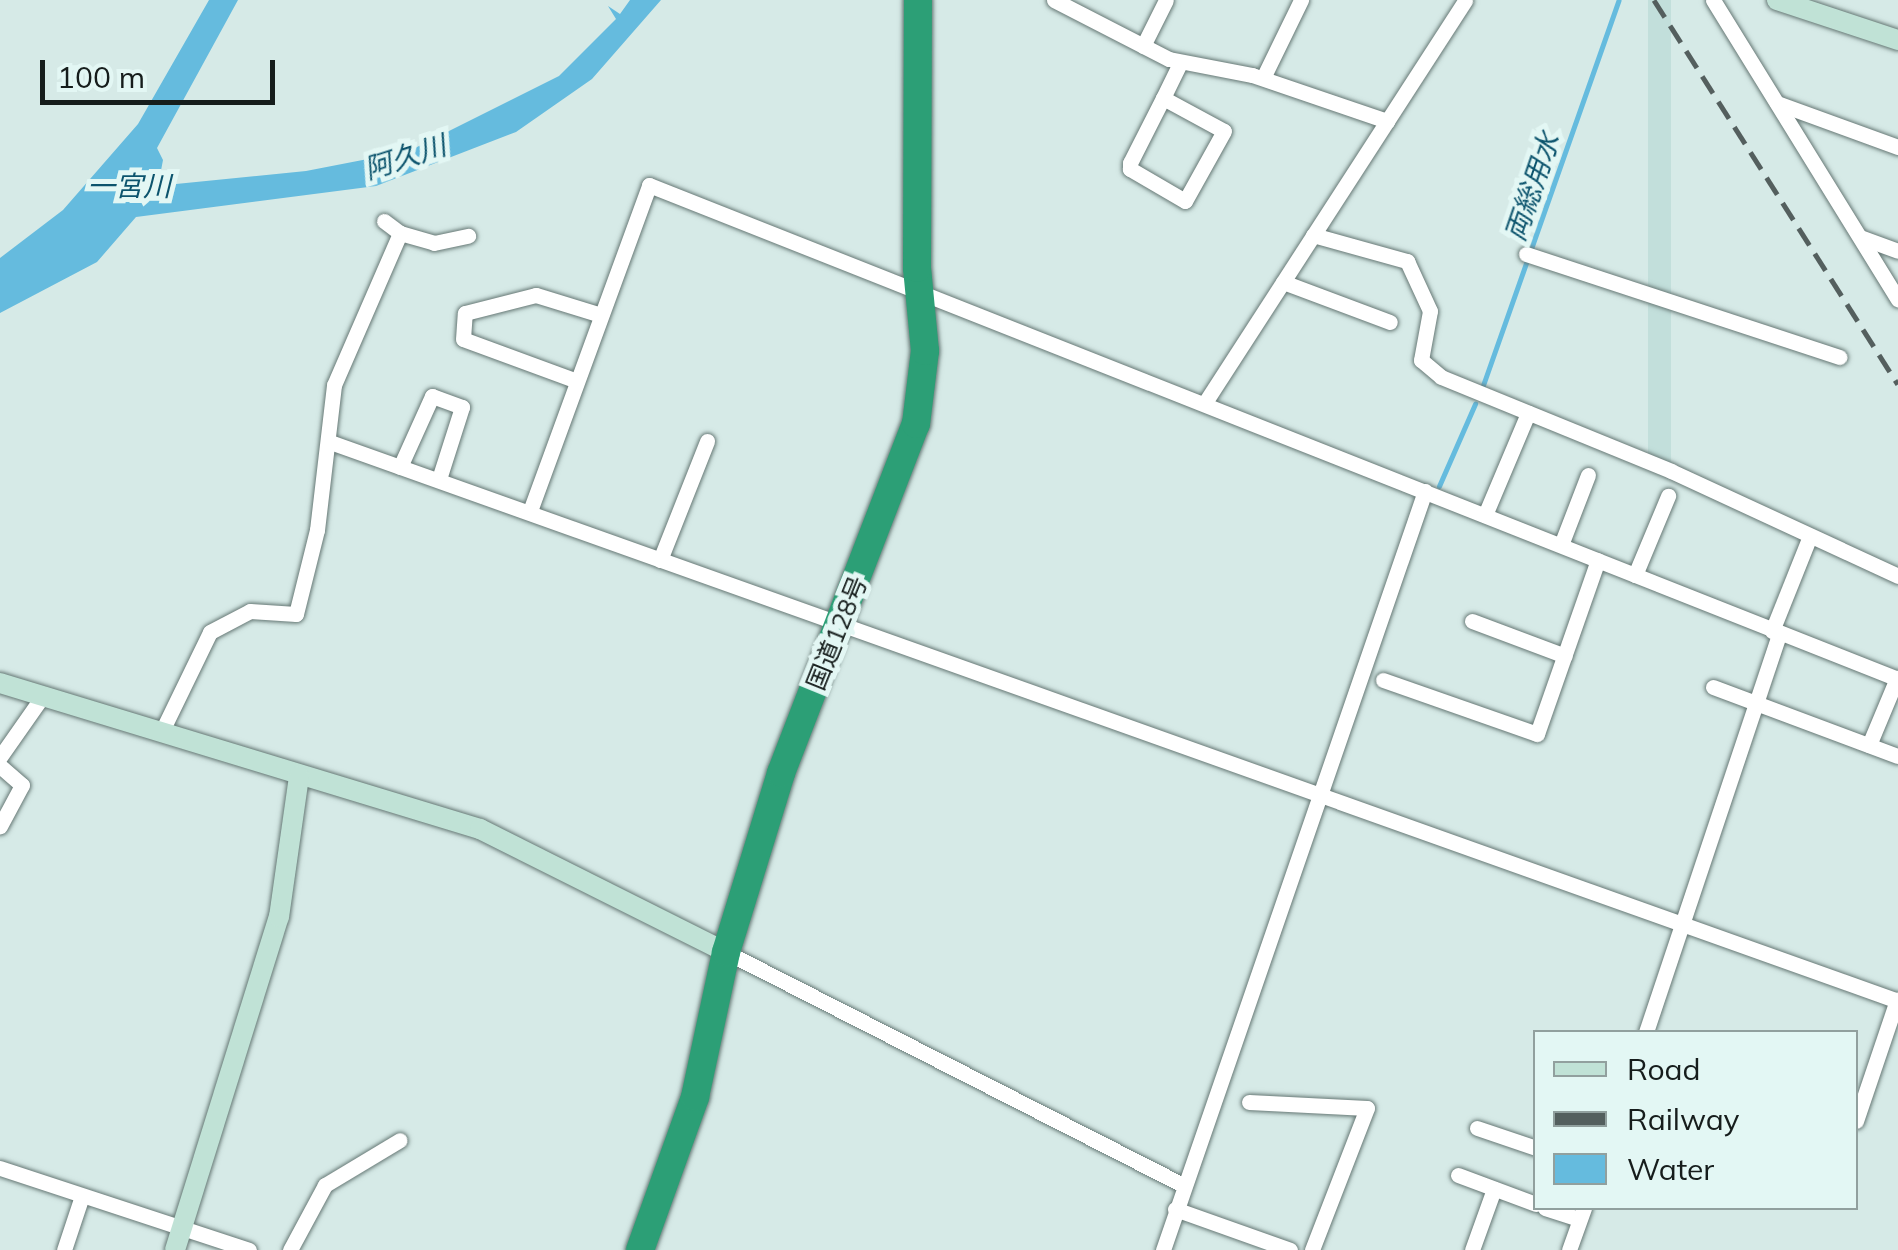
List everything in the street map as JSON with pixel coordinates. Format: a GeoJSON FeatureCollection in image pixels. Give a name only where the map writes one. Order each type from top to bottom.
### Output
{"type":"FeatureCollection","features":[{"type":"Feature","properties":{"kind":"highway","name":"国道128号"},"geometry":{"type":"LineString","coordinates":[[640,1250],[695,1097],[726,952],[781,773],[916,424],[926,351],[919,296],[922,6]]}},
{"type":"Feature","properties":{"kind":"street"},"geometry":{"type":"LineString","coordinates":[[1143,46],[1166,0]]}},
{"type":"Feature","properties":{"kind":"street"},"geometry":{"type":"LineString","coordinates":[[1264,78],[1302,0]]}},
{"type":"Feature","properties":{"kind":"street"},"geometry":{"type":"LineString","coordinates":[[1206,401],[1463,4],[1442,0]]}},
{"type":"Feature","properties":{"kind":"street"},"geometry":{"type":"LineString","coordinates":[[1713,0],[1898,299]]}},
{"type":"Feature","properties":{"kind":"street"},"geometry":{"type":"LineString","coordinates":[[1777,0],[1898,40]]}},
{"type":"Feature","properties":{"kind":"street"},"geometry":{"type":"LineString","coordinates":[[1065,2],[1180,63],[1264,78],[1387,122]]}},
{"type":"Feature","properties":{"kind":"street"},"geometry":{"type":"LineString","coordinates":[[1163,98],[1224,131],[1186,201],[1130,169],[1163,98],[1180,63]]}},
{"type":"Feature","properties":{"kind":"street"},"geometry":{"type":"LineString","coordinates":[[1777,104],[1898,147]]}},
{"type":"Feature","properties":{"kind":"street"},"geometry":{"type":"LineString","coordinates":[[530,511],[649,185],[919,296],[1206,401],[1776,633],[1898,678],[1892,709],[1870,745]]}},
{"type":"Feature","properties":{"kind":"street"},"geometry":{"type":"LineString","coordinates":[[384,220],[400,233],[434,243],[468,236]]}},
{"type":"Feature","properties":{"kind":"street"},"geometry":{"type":"LineString","coordinates":[[160,733],[210,632],[250,612],[296,614],[330,442],[334,385],[400,233]]}},
{"type":"Feature","properties":{"kind":"street"},"geometry":{"type":"LineString","coordinates":[[1313,235],[1407,261],[1430,311],[1421,360],[1441,377],[1898,576]]}},
{"type":"Feature","properties":{"kind":"street"},"geometry":{"type":"LineString","coordinates":[[1860,237],[1898,251]]}},
{"type":"Feature","properties":{"kind":"street"},"geometry":{"type":"LineString","coordinates":[[1530,255],[1840,357]]}},
{"type":"Feature","properties":{"kind":"street"},"geometry":{"type":"LineString","coordinates":[[1283,282],[1390,322]]}},
{"type":"Feature","properties":{"kind":"street"},"geometry":{"type":"LineString","coordinates":[[577,382],[463,338],[458,332],[465,313],[536,295],[602,315]]}},
{"type":"Feature","properties":{"kind":"street"},"geometry":{"type":"LineString","coordinates":[[400,466],[432,396],[462,406],[439,479]]}},
{"type":"Feature","properties":{"kind":"street"},"geometry":{"type":"LineString","coordinates":[[1486,515],[1528,413]]}},
{"type":"Feature","properties":{"kind":"street"},"geometry":{"type":"LineString","coordinates":[[660,560],[707,441]]}},
{"type":"Feature","properties":{"kind":"street"},"geometry":{"type":"LineString","coordinates":[[330,442],[530,511],[840,628],[1320,792],[1897,1000],[1858,1115]]}},
{"type":"Feature","properties":{"kind":"street"},"geometry":{"type":"LineString","coordinates":[[1562,546],[1588,475]]}},
{"type":"Feature","properties":{"kind":"street"},"geometry":{"type":"LineString","coordinates":[[1163,1250],[1182,1184],[1426,492]]}},
{"type":"Feature","properties":{"kind":"street"},"geometry":{"type":"LineString","coordinates":[[1635,575],[1668,496]]}},
{"type":"Feature","properties":{"kind":"street"},"geometry":{"type":"LineString","coordinates":[[1647,1030],[1758,704],[1776,633],[1810,536]]}},
{"type":"Feature","properties":{"kind":"street"},"geometry":{"type":"LineString","coordinates":[[1383,680],[1537,734],[1598,560]]}},
{"type":"Feature","properties":{"kind":"street"},"geometry":{"type":"LineString","coordinates":[[1472,621],[1564,656]]}},
{"type":"Feature","properties":{"kind":"street"},"geometry":{"type":"LineString","coordinates":[[0,683],[480,829],[1182,1184]]}},
{"type":"Feature","properties":{"kind":"street"},"geometry":{"type":"LineString","coordinates":[[1713,687],[1898,756]]}},
{"type":"Feature","properties":{"kind":"street"},"geometry":{"type":"LineString","coordinates":[[0,757],[42,696]]}},
{"type":"Feature","properties":{"kind":"street"},"geometry":{"type":"LineString","coordinates":[[0,766],[22,785],[0,826]]}},
{"type":"Feature","properties":{"kind":"street"},"geometry":{"type":"LineString","coordinates":[[178,1240],[280,917],[299,776]]}},
{"type":"Feature","properties":{"kind":"street"},"geometry":{"type":"LineString","coordinates":[[1249,1102],[1366,1108],[1312,1250]]}},
{"type":"Feature","properties":{"kind":"street"},"geometry":{"type":"LineString","coordinates":[[1477,1128],[1533,1147]]}},
{"type":"Feature","properties":{"kind":"street"},"geometry":{"type":"LineString","coordinates":[[290,1250],[325,1185],[400,1140]]}},
{"type":"Feature","properties":{"kind":"street"},"geometry":{"type":"LineString","coordinates":[[0,1168],[82,1196],[178,1240],[250,1250]]}},
{"type":"Feature","properties":{"kind":"street"},"geometry":{"type":"LineString","coordinates":[[1458,1175],[1533,1203]]}},
{"type":"Feature","properties":{"kind":"street"},"geometry":{"type":"LineString","coordinates":[[1472,1250],[1494,1189]]}},
{"type":"Feature","properties":{"kind":"street"},"geometry":{"type":"LineString","coordinates":[[64,1250],[82,1196]]}},
{"type":"Feature","properties":{"kind":"street"},"geometry":{"type":"LineString","coordinates":[[1175,1209],[1290,1250]]}},
{"type":"Feature","properties":{"kind":"street"},"geometry":{"type":"LineString","coordinates":[[1569,1250],[1581,1214]]}},
{"type":"Feature","properties":{"kind":"shaded area"},"geometry":{"type":"Polygon","coordinates":[[[1648,0],[1671,0],[1671,467],[1648,467],[1648,0]]]}},
{"type":"Feature","properties":{"kind":"water"},"geometry":{"type":"Polygon","coordinates":[[[209,0],[238,0],[157,148],[163,160],[159,181],[166,185],[306,171],[409,151],[559,76],[616,19],[608,6],[620,14],[630,0],[661,0],[592,79],[516,132],[376,186],[136,217],[97,262],[0,313],[0,258],[63,210],[138,124],[209,0]]]}},
{"type":"Feature","properties":{"kind":"waterway","name":"両総用水"},"geometry":{"type":"LineString","coordinates":[[1482,388],[1619,0]]}},
{"type":"Feature","properties":{"kind":"waterway","name":"両総用水"},"geometry":{"type":"LineString","coordinates":[[1439,486],[1475,404]]}},
{"type":"Feature","properties":{"kind":"railway"},"geometry":{"type":"LineString","coordinates":[[1654,0],[1898,384]]}},
{"type":"Feature","properties":{"kind":"water label","name":"阿久川"},"geometry":{"type":"Point","coordinates":[405,157]}},
{"type":"Feature","properties":{"kind":"water label","name":"一宮川"},"geometry":{"type":"Point","coordinates":[129,186]}}]}
